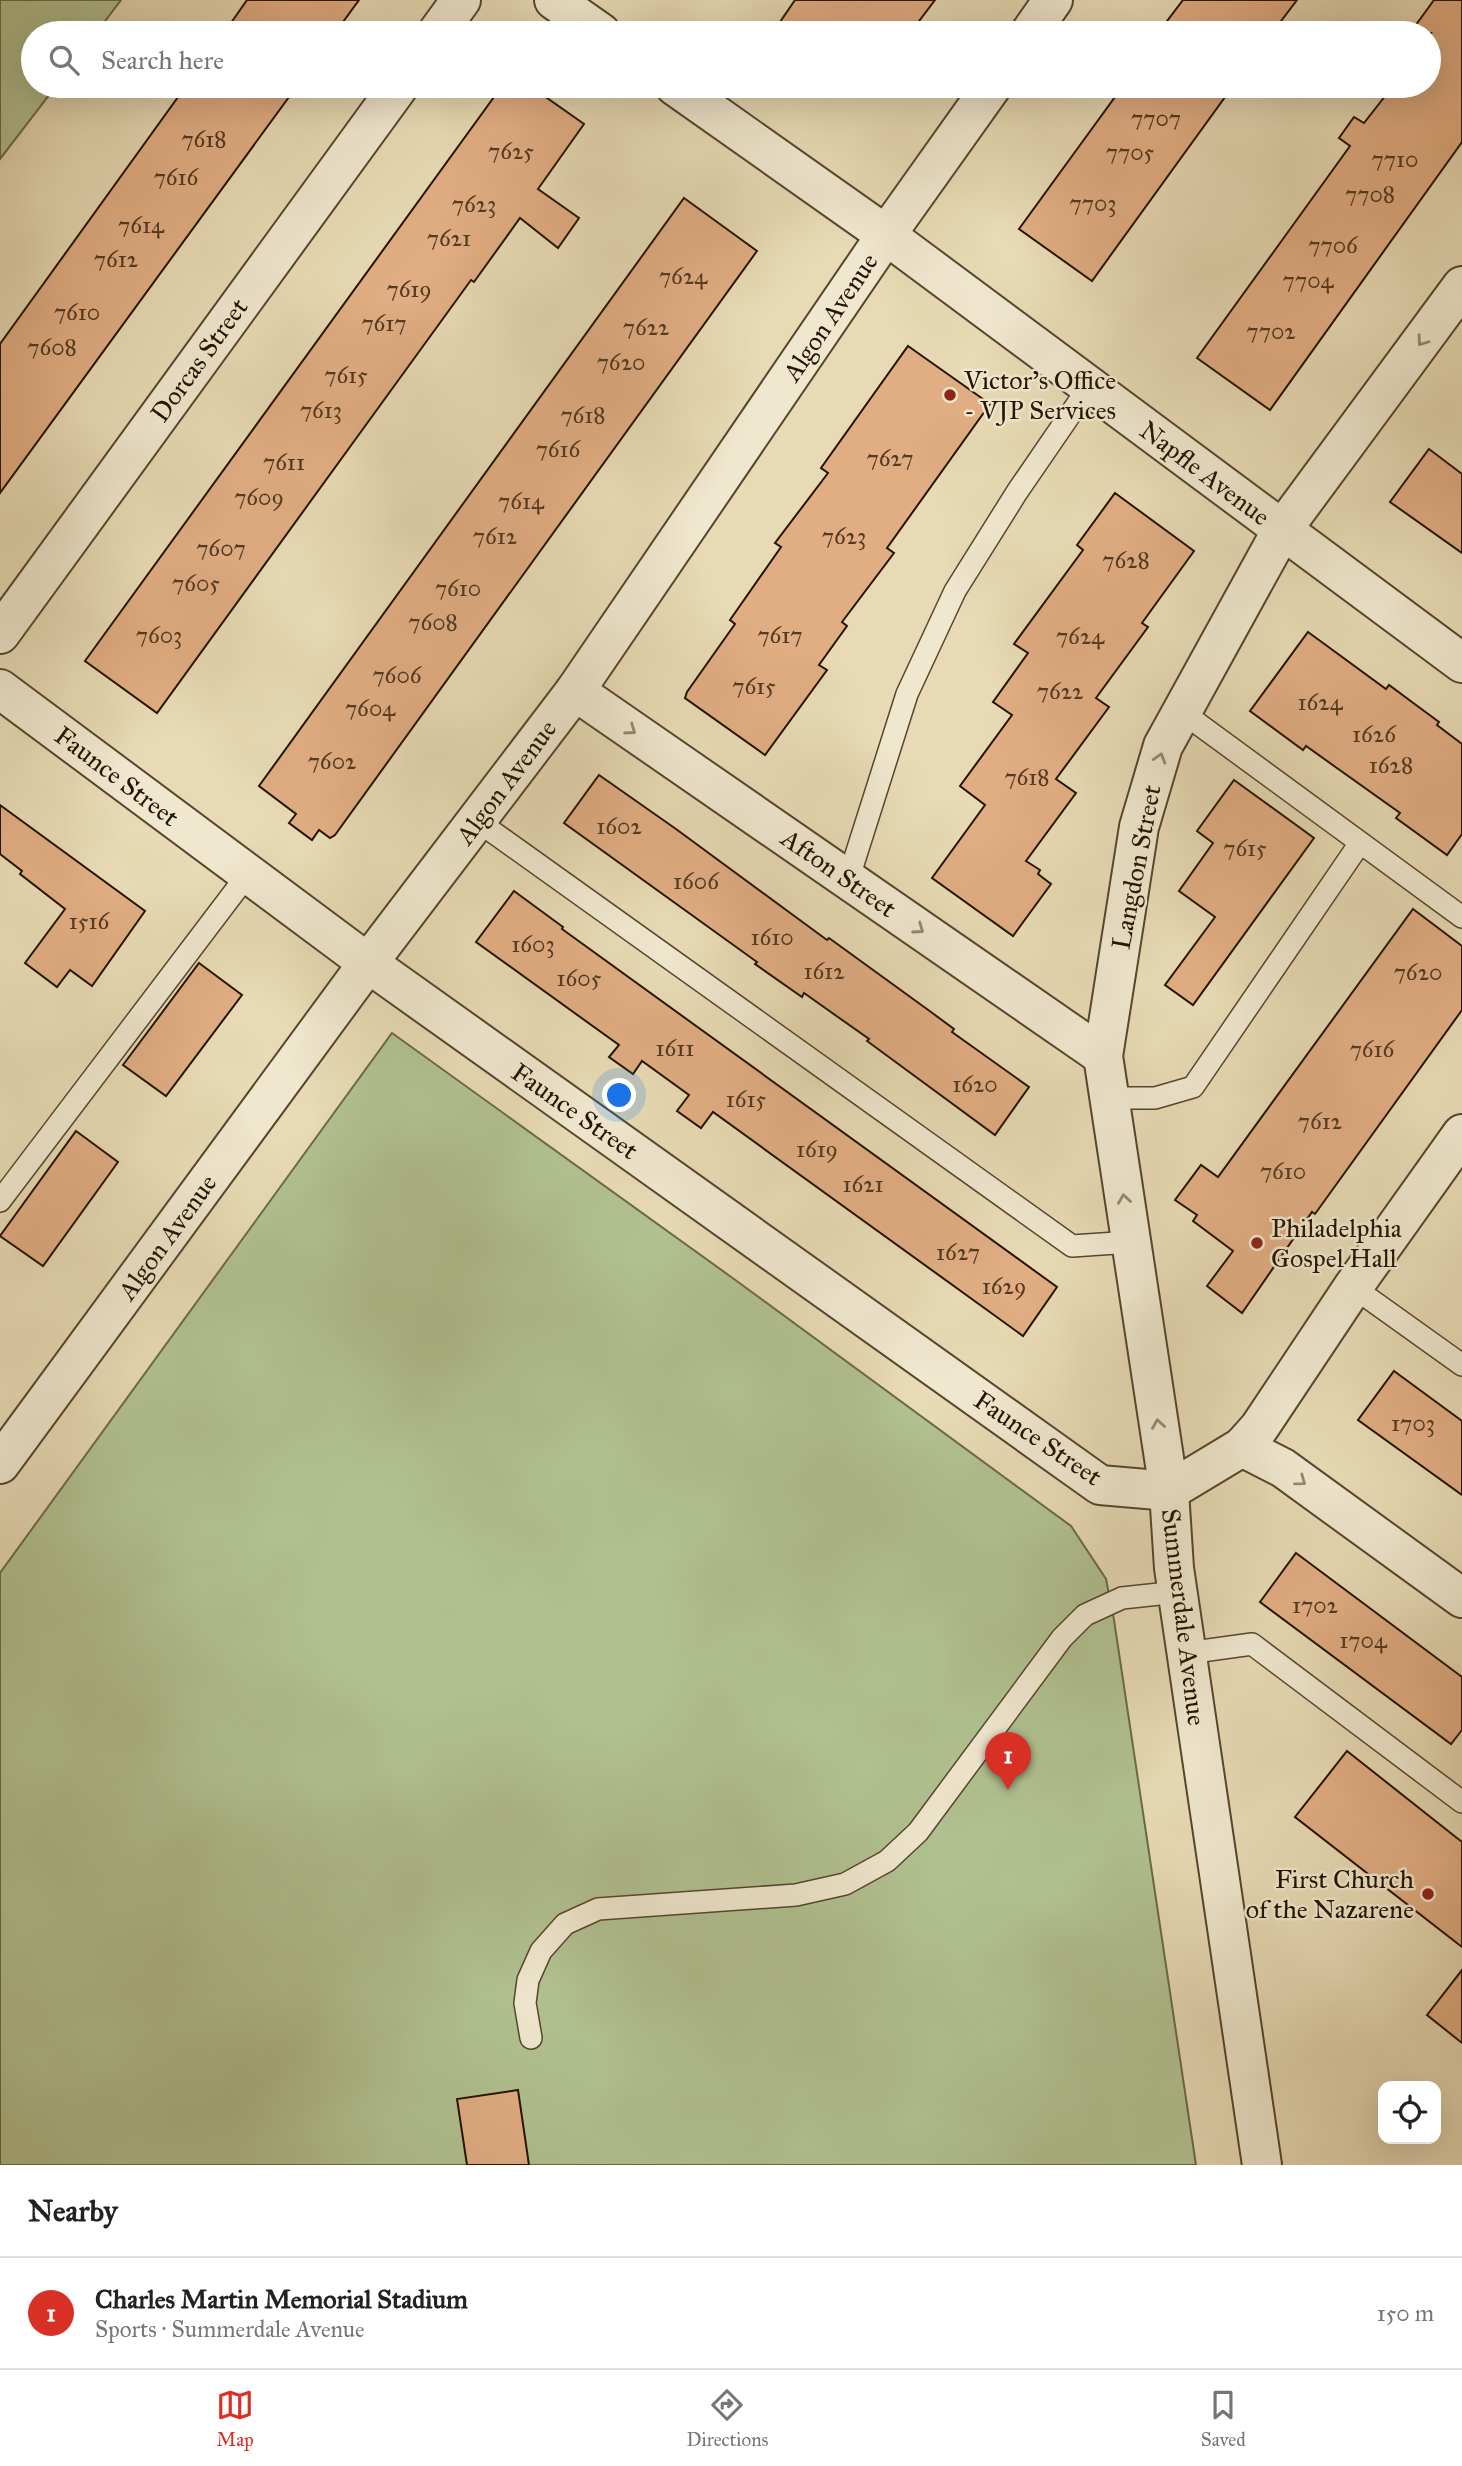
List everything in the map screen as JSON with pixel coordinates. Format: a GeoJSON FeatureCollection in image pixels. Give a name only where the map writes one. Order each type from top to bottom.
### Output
{"type":"FeatureCollection","features":[{"type":"Feature","properties":{"kind":"street"},"geometry":{"type":"LineString","coordinates":[[446,21],[461,0]]}},
{"type":"Feature","properties":{"kind":"street"},"geometry":{"type":"LineString","coordinates":[[554,0],[584,21]]}},
{"type":"Feature","properties":{"kind":"street"},"geometry":{"type":"LineString","coordinates":[[1038,21],[1053,0]]}},
{"type":"Feature","properties":{"kind":"street","name":"Dorcas Street"},"geometry":{"type":"LineString","coordinates":[[0,634],[390,98]]}},
{"type":"Feature","properties":{"kind":"street","name":"Napfle Avenue"},"geometry":{"type":"LineString","coordinates":[[692,98],[886,235],[1462,663]]}},
{"type":"Feature","properties":{"kind":"street","name":"Algon Avenue"},"geometry":{"type":"LineString","coordinates":[[0,1464],[368,963],[575,691],[886,235],[983,98]]}},
{"type":"Feature","properties":{"kind":"street","name":"Langdon Street"},"geometry":{"type":"LineString","coordinates":[[1169,1491],[1103,1056],[1139,827],[1163,746],[1282,530],[1462,286]]}},
{"type":"Feature","properties":{"kind":"street","name":"Faunce Street"},"geometry":{"type":"LineString","coordinates":[[0,689],[368,963],[1100,1485],[1169,1491]]}},
{"type":"Feature","properties":{"kind":"street","name":"Afton Street"},"geometry":{"type":"LineString","coordinates":[[575,691],[1103,1056]]}},
{"type":"Feature","properties":{"kind":"street","name":"Summerdale Avenue"},"geometry":{"type":"LineString","coordinates":[[1262,2165],[1178,1592],[1169,1491],[1242,1447],[1259,1428],[1353,1287],[1461,1139]]}},
{"type":"Feature","properties":{"kind":"street"},"geometry":{"type":"LineString","coordinates":[[1242,1447],[1283,1468],[1462,1598]]}},
{"type":"Feature","properties":{"kind":"lane"},"geometry":{"type":"LineString","coordinates":[[848,880],[907,694],[955,591],[1017,492],[1089,387]]}},
{"type":"Feature","properties":{"kind":"lane"},"geometry":{"type":"LineString","coordinates":[[1182,712],[1462,917]]}},
{"type":"Feature","properties":{"kind":"lane"},"geometry":{"type":"LineString","coordinates":[[477,820],[1072,1246],[1131,1242]]}},
{"type":"Feature","properties":{"kind":"lane"},"geometry":{"type":"LineString","coordinates":[[1110,1098],[1155,1098],[1193,1087],[1360,843]]}},
{"type":"Feature","properties":{"kind":"lane"},"geometry":{"type":"LineString","coordinates":[[0,1201],[248,874]]}},
{"type":"Feature","properties":{"kind":"lane"},"geometry":{"type":"LineString","coordinates":[[1353,1287],[1462,1365]]}},
{"type":"Feature","properties":{"kind":"lane"},"geometry":{"type":"LineString","coordinates":[[531,2038],[525,2003],[528,1980],[541,1951],[565,1924],[598,1909],[796,1895],[845,1884],[887,1861],[918,1832],[1062,1638],[1085,1615],[1122,1598],[1178,1592]]}},
{"type":"Feature","properties":{"kind":"lane"},"geometry":{"type":"LineString","coordinates":[[1187,1654],[1252,1644],[1462,1802]]}},
{"type":"Feature","properties":{"kind":"green space"},"geometry":{"type":"Polygon","coordinates":[[[0,0],[121,0],[105,21],[21,21],[21,98],[47,98],[0,159],[0,0]]]}},
{"type":"Feature","properties":{"kind":"green space"},"geometry":{"type":"Polygon","coordinates":[[[392,1033],[1071,1526],[1106,1579],[1196,2165],[0,2165],[0,1573],[392,1033]]]}},
{"type":"Feature","properties":{"kind":"building"},"geometry":{"type":"Polygon","coordinates":[[[247,0],[359,0],[344,21],[232,21],[247,0]]]}},
{"type":"Feature","properties":{"kind":"building"},"geometry":{"type":"Polygon","coordinates":[[[795,0],[935,0],[919,21],[781,21],[795,0]]]}},
{"type":"Feature","properties":{"kind":"building"},"geometry":{"type":"Polygon","coordinates":[[[1183,0],[1297,0],[1281,21],[1167,21],[1183,0]]]}},
{"type":"Feature","properties":{"kind":"building"},"geometry":{"type":"Polygon","coordinates":[[[1434,0],[1462,0],[1462,142],[1270,410],[1197,358],[1350,146],[1339,138],[1354,117],[1364,123],[1384,98],[1441,98],[1441,21],[1419,21],[1434,0]]]}},
{"type":"Feature","properties":{"kind":"building"},"geometry":{"type":"Polygon","coordinates":[[[177,98],[288,98],[0,493],[0,344],[177,98]]]}},
{"type":"Feature","properties":{"kind":"building"},"geometry":{"type":"Polygon","coordinates":[[[493,98],[547,98],[584,124],[538,189],[579,218],[558,248],[520,218],[474,282],[471,280],[157,713],[85,661],[493,98]]]}},
{"type":"Feature","properties":{"kind":"building"},"geometry":{"type":"Polygon","coordinates":[[[1114,98],[1224,98],[1092,281],[1019,229],[1114,98]]]}},
{"type":"Feature","properties":{"kind":"building"},"geometry":{"type":"Polygon","coordinates":[[[684,198],[757,251],[335,835],[330,838],[319,830],[312,840],[289,823],[296,814],[259,786],[684,198]]]}},
{"type":"Feature","properties":{"kind":"building"},"geometry":{"type":"Polygon","coordinates":[[[908,346],[990,404],[887,548],[894,553],[842,622],[847,626],[819,665],[827,670],[765,755],[685,698],[687,692],[735,624],[730,620],[781,547],[775,543],[828,473],[821,468],[908,346]]]}},
{"type":"Feature","properties":{"kind":"building"},"geometry":{"type":"Polygon","coordinates":[[[1429,449],[1462,474],[1462,553],[1390,502],[1429,449]]]}},
{"type":"Feature","properties":{"kind":"building"},"geometry":{"type":"Polygon","coordinates":[[[1115,493],[1194,551],[1142,623],[1148,627],[1096,698],[1109,707],[1056,779],[1076,793],[1026,861],[1040,870],[1038,874],[1051,884],[1013,936],[932,878],[985,805],[960,786],[1012,715],[993,702],[1028,653],[1014,644],[1083,550],[1077,545],[1115,493]]]}},
{"type":"Feature","properties":{"kind":"building"},"geometry":{"type":"Polygon","coordinates":[[[1308,632],[1386,689],[1389,685],[1439,722],[1437,725],[1462,744],[1462,834],[1447,855],[1396,818],[1400,813],[1306,746],[1303,750],[1250,711],[1308,632]]]}},
{"type":"Feature","properties":{"kind":"building"},"geometry":{"type":"Polygon","coordinates":[[[599,775],[931,1012],[954,1029],[952,1032],[1029,1087],[995,1135],[867,1041],[869,1039],[804,993],[802,997],[755,964],[757,962],[564,823],[599,775]]]}},
{"type":"Feature","properties":{"kind":"building"},"geometry":{"type":"Polygon","coordinates":[[[1234,780],[1314,838],[1193,1005],[1165,985],[1215,917],[1179,891],[1213,843],[1197,831],[1234,780]]]}},
{"type":"Feature","properties":{"kind":"building"},"geometry":{"type":"Polygon","coordinates":[[[0,805],[145,911],[92,986],[70,970],[57,987],[25,963],[65,909],[20,874],[22,871],[0,854],[0,805]]]}},
{"type":"Feature","properties":{"kind":"building"},"geometry":{"type":"Polygon","coordinates":[[[514,891],[563,927],[562,929],[1057,1287],[1023,1336],[713,1112],[701,1128],[677,1111],[689,1095],[642,1061],[633,1074],[609,1057],[619,1045],[476,942],[514,891]]]}},
{"type":"Feature","properties":{"kind":"building"},"geometry":{"type":"Polygon","coordinates":[[[1413,909],[1462,946],[1462,1010],[1315,1214],[1312,1212],[1242,1313],[1207,1286],[1233,1251],[1193,1221],[1197,1215],[1175,1200],[1201,1165],[1218,1177],[1413,909]]]}},
{"type":"Feature","properties":{"kind":"building"},"geometry":{"type":"Polygon","coordinates":[[[199,963],[242,995],[166,1096],[123,1065],[199,963]]]}},
{"type":"Feature","properties":{"kind":"building"},"geometry":{"type":"Polygon","coordinates":[[[76,1131],[118,1162],[43,1266],[0,1236],[76,1131]]]}},
{"type":"Feature","properties":{"kind":"building"},"geometry":{"type":"Polygon","coordinates":[[[1394,1371],[1462,1421],[1462,1495],[1358,1420],[1394,1371]]]}},
{"type":"Feature","properties":{"kind":"building"},"geometry":{"type":"Polygon","coordinates":[[[1296,1553],[1462,1677],[1462,1730],[1451,1744],[1260,1602],[1296,1553]]]}},
{"type":"Feature","properties":{"kind":"building","name":"First Church of the Nazarene"},"geometry":{"type":"Polygon","coordinates":[[[1347,1751],[1462,1842],[1462,1947],[1295,1817],[1347,1751]]]}},
{"type":"Feature","properties":{"kind":"building","name":"First Church of the Nazarene"},"geometry":{"type":"Polygon","coordinates":[[[1462,1970],[1462,2043],[1427,2015],[1462,1970]]]}},
{"type":"Feature","properties":{"kind":"building"},"geometry":{"type":"Polygon","coordinates":[[[518,2090],[529,2165],[467,2165],[457,2099],[518,2090]]]}},
{"type":"Feature","properties":{"kind":"place","name":"Victor's Office - VJP Services"},"geometry":{"type":"Point","coordinates":[950,395]}},
{"type":"Feature","properties":{"kind":"place","name":"Philadelphia Gospel Hall"},"geometry":{"type":"Point","coordinates":[1257,1243]}},
{"type":"Feature","properties":{"kind":"place","name":"Charles Martin Memorial Stadium"},"geometry":{"type":"Point","coordinates":[1008,1790]}},
{"type":"Feature","properties":{"kind":"place","name":"First Church of the Nazarene"},"geometry":{"type":"Point","coordinates":[1428,1894]}}]}
